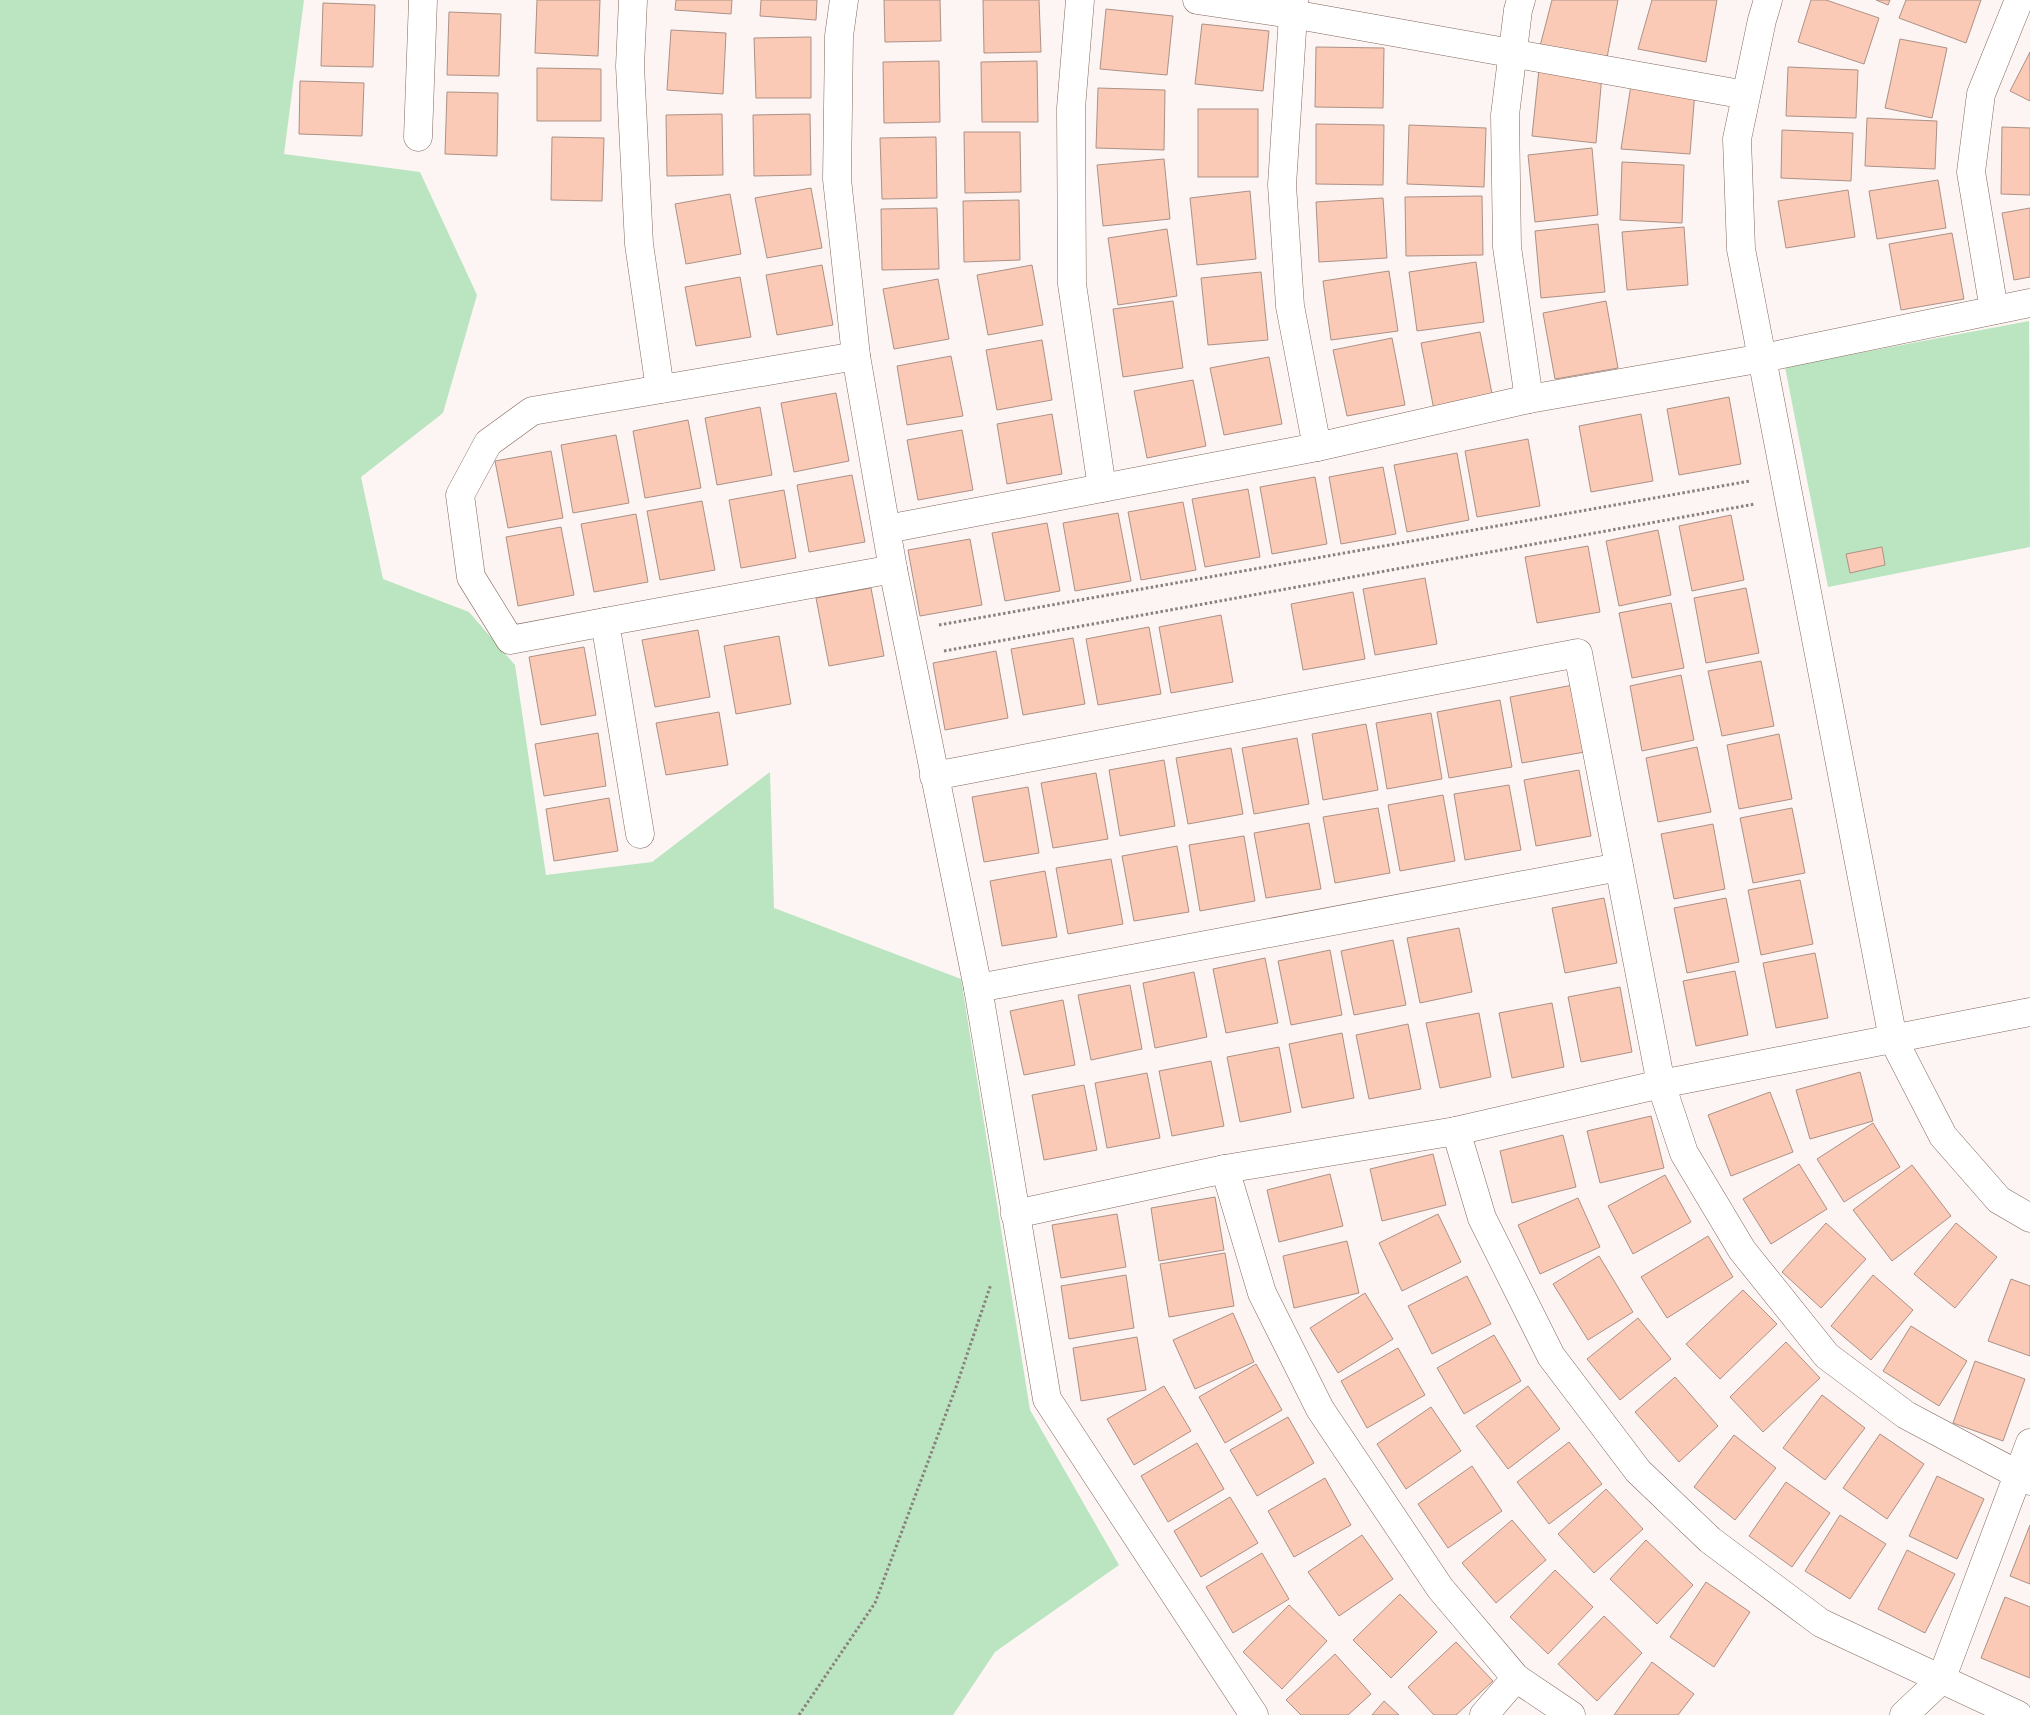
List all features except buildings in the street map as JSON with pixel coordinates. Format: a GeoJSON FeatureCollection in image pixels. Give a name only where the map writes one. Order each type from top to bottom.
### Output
{"type":"FeatureCollection","features":[{"type":"Feature","properties":{"kind":"street"},"geometry":{"type":"LineString","coordinates":[[418,137],[423,0]]}},
{"type":"Feature","properties":{"kind":"street"},"geometry":{"type":"LineString","coordinates":[[633,0],[630,66],[639,244],[660,390]]}},
{"type":"Feature","properties":{"kind":"street"},"geometry":{"type":"LineString","coordinates":[[844,0],[839,36],[837,179],[856,356],[887,528],[892,570],[978,988],[1047,1399],[1254,1715]]}},
{"type":"Feature","properties":{"kind":"street"},"geometry":{"type":"LineString","coordinates":[[1080,0],[1071,108],[1072,284],[1102,488]]}},
{"type":"Feature","properties":{"kind":"street"},"geometry":{"type":"LineString","coordinates":[[1197,0],[1293,7],[1512,54],[1746,95]]}},
{"type":"Feature","properties":{"kind":"street"},"geometry":{"type":"LineString","coordinates":[[1521,0],[1512,54],[1505,116],[1507,247],[1529,399]]}},
{"type":"Feature","properties":{"kind":"street"},"geometry":{"type":"LineString","coordinates":[[1768,0],[1736,139],[1741,249],[1893,1039],[1943,1136],[1999,1200],[2030,1218]]}},
{"type":"Feature","properties":{"kind":"street"},"geometry":{"type":"LineString","coordinates":[[1994,310],[1971,172],[1981,94],[2020,0],[2030,4]]}},
{"type":"Feature","properties":{"kind":"street"},"geometry":{"type":"LineString","coordinates":[[1293,7],[1282,185],[1290,306],[1317,447]]}},
{"type":"Feature","properties":{"kind":"street"},"geometry":{"type":"LineString","coordinates":[[887,528],[1317,447],[1529,399],[1763,358],[2030,303]]}},
{"type":"Feature","properties":{"kind":"street"},"geometry":{"type":"LineString","coordinates":[[856,356],[532,411],[488,443],[460,495],[471,577],[510,640],[892,570]]}},
{"type":"Feature","properties":{"kind":"street"},"geometry":{"type":"LineString","coordinates":[[605,622],[640,834]]}},
{"type":"Feature","properties":{"kind":"street"},"geometry":{"type":"LineString","coordinates":[[934,776],[1578,653],[1661,1084],[1684,1153],[1742,1250],[1827,1356],[1906,1415],[2024,1478]]}},
{"type":"Feature","properties":{"kind":"street"},"geometry":{"type":"LineString","coordinates":[[978,988],[1619,867]]}},
{"type":"Feature","properties":{"kind":"street"},"geometry":{"type":"LineString","coordinates":[[1015,1214],[1225,1169],[1456,1131],[1661,1084],[2030,1012]]}},
{"type":"Feature","properties":{"kind":"street"},"geometry":{"type":"LineString","coordinates":[[1456,1131],[1482,1218],[1551,1356],[1638,1471],[1710,1540],[1821,1623],[2018,1715]]}},
{"type":"Feature","properties":{"kind":"street"},"geometry":{"type":"LineString","coordinates":[[1225,1169],[1262,1293],[1320,1409],[1440,1588],[1516,1678],[1571,1715]]}},
{"type":"Feature","properties":{"kind":"street"},"geometry":{"type":"LineString","coordinates":[[1904,1715],[1941,1680],[2024,1478],[2030,1444]]}},
{"type":"Feature","properties":{"kind":"street"},"geometry":{"type":"LineString","coordinates":[[1484,1715],[1516,1678]]}},
{"type":"Feature","properties":{"kind":"path"},"geometry":{"type":"LineString","coordinates":[[908,644],[1787,486]]}},
{"type":"Feature","properties":{"kind":"path"},"geometry":{"type":"LineString","coordinates":[[908,644],[1787,486]]}},
{"type":"Feature","properties":{"kind":"path"},"geometry":{"type":"LineString","coordinates":[[800,1715],[875,1603],[956,1387],[993,1278]]}},
{"type":"Feature","properties":{"kind":"green space"},"geometry":{"type":"Polygon","coordinates":[[[0,0],[304,0],[284,154],[420,172],[477,295],[443,413],[361,477],[383,579],[469,612],[515,665],[546,875],[652,862],[770,772],[774,908],[961,979],[1030,1410],[1119,1565],[995,1652],[953,1715],[0,1715],[0,0]]]}},
{"type":"Feature","properties":{"kind":"green space"},"geometry":{"type":"Polygon","coordinates":[[[2029,321],[2030,547],[1828,587],[1785,367],[2029,321]]]}}]}
